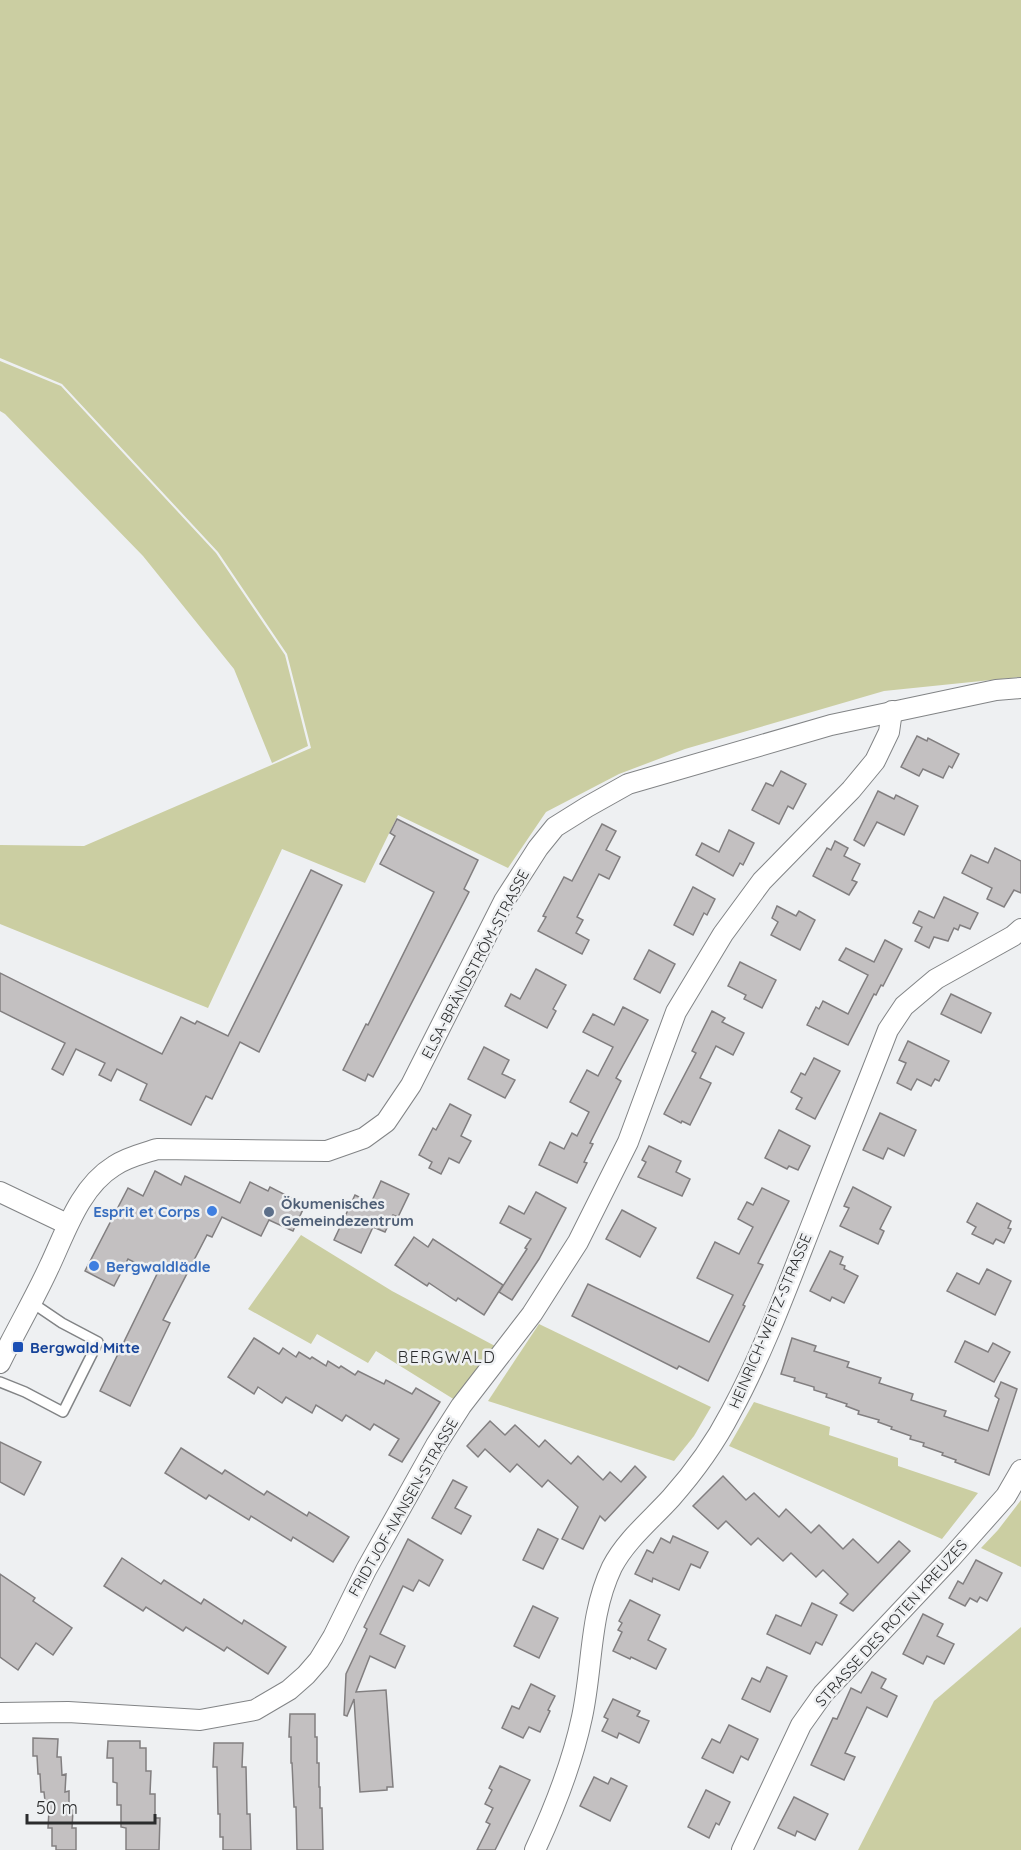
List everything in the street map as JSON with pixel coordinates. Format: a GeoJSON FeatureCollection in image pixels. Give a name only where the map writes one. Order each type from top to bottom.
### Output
{"type":"FeatureCollection","features":[{"type":"Feature","properties":{"kind":"street","name":"ELSA-BRÄNDSTRÖM-STRASSE"},"geometry":{"type":"LineString","coordinates":[[0,1364],[68,1224],[91,1186],[112,1166],[133,1156],[157,1149],[327,1151],[364,1138],[386,1122],[411,1085],[504,901],[538,848],[555,827],[628,784],[831,725],[996,690],[1021,688]]}},
{"type":"Feature","properties":{"kind":"street","name":"FRIDTJOF-NANSEN-STRASSE"},"geometry":{"type":"LineString","coordinates":[[0,1713],[68,1712],[200,1720],[255,1710],[289,1690],[306,1676],[333,1637],[366,1570],[436,1445],[461,1406],[532,1314],[578,1242],[628,1142],[676,1012],[723,934],[762,881],[851,790],[875,761],[890,732],[892,711]]}},
{"type":"Feature","properties":{"kind":"street","name":"HEINRICH-WEITZ-STRASSE"},"geometry":{"type":"LineString","coordinates":[[535,1850],[559,1795],[574,1749],[589,1679],[595,1615],[613,1565],[630,1542],[672,1497],[714,1443],[732,1411],[785,1293],[888,1030],[904,1006],[936,979],[1013,936],[1021,929]]}},
{"type":"Feature","properties":{"kind":"street"},"geometry":{"type":"LineString","coordinates":[[0,1192],[68,1224]]}},
{"type":"Feature","properties":{"kind":"street","name":"STRASSE DES ROTEN KREUZES"},"geometry":{"type":"LineString","coordinates":[[742,1850],[801,1725],[824,1694],[1006,1496],[1021,1470]]}},
{"type":"Feature","properties":{"kind":"lane"},"geometry":{"type":"LineString","coordinates":[[0,1382],[63,1412],[99,1342],[62,1323],[31,1302]]}},
{"type":"Feature","properties":{"kind":"green space"},"geometry":{"type":"Polygon","coordinates":[[[0,0],[1021,0],[1021,677],[884,691],[685,749],[619,774],[546,812],[508,868],[398,815],[365,883],[282,849],[208,1008],[0,924],[0,845],[84,846],[311,748],[287,654],[218,552],[62,384],[0,358],[0,0]]]}},
{"type":"Feature","properties":{"kind":"green space"},"geometry":{"type":"Polygon","coordinates":[[[0,361],[61,386],[216,553],[285,655],[308,746],[272,763],[234,669],[143,556],[0,411],[0,361]]]}},
{"type":"Feature","properties":{"kind":"green space"},"geometry":{"type":"Polygon","coordinates":[[[301,1235],[392,1291],[495,1346],[455,1400],[376,1351],[368,1363],[317,1334],[311,1344],[248,1309],[301,1235]]]}},
{"type":"Feature","properties":{"kind":"green space"},"geometry":{"type":"Polygon","coordinates":[[[539,1324],[711,1407],[694,1436],[674,1461],[488,1401],[539,1324]]]}},
{"type":"Feature","properties":{"kind":"green space"},"geometry":{"type":"Polygon","coordinates":[[[754,1402],[830,1427],[829,1435],[898,1458],[898,1466],[978,1493],[942,1539],[729,1446],[754,1402]]]}},
{"type":"Feature","properties":{"kind":"green space"},"geometry":{"type":"Polygon","coordinates":[[[1021,1500],[1021,1567],[981,1548],[1021,1500]]]}},
{"type":"Feature","properties":{"kind":"green space"},"geometry":{"type":"Polygon","coordinates":[[[1021,1627],[1021,1850],[858,1850],[934,1701],[1021,1627]]]}},
{"type":"Feature","properties":{"kind":"building"},"geometry":{"type":"Polygon","coordinates":[[[917,736],[927,741],[928,738],[959,754],[952,768],[949,766],[943,778],[923,769],[919,776],[901,767],[917,736]]]}},
{"type":"Feature","properties":{"kind":"building"},"geometry":{"type":"Polygon","coordinates":[[[781,771],[806,784],[793,809],[788,806],[779,824],[752,810],[766,783],[773,786],[781,771]]]}},
{"type":"Feature","properties":{"kind":"building"},"geometry":{"type":"Polygon","coordinates":[[[878,791],[894,799],[896,795],[918,806],[904,835],[877,822],[864,846],[854,840],[878,791]]]}},
{"type":"Feature","properties":{"kind":"building"},"geometry":{"type":"Polygon","coordinates":[[[397,819],[478,860],[464,889],[469,892],[373,1077],[368,1074],[365,1081],[343,1070],[434,892],[380,864],[395,836],[390,833],[397,819]]]}},
{"type":"Feature","properties":{"kind":"building"},"geometry":{"type":"Polygon","coordinates":[[[602,824],[616,831],[606,850],[620,857],[609,879],[599,874],[577,917],[583,920],[576,933],[589,940],[582,954],[538,931],[546,917],[543,916],[564,877],[572,881],[602,824]]]}},
{"type":"Feature","properties":{"kind":"building"},"geometry":{"type":"Polygon","coordinates":[[[729,830],[754,843],[743,865],[740,863],[733,876],[696,855],[702,843],[719,852],[729,830]]]}},
{"type":"Feature","properties":{"kind":"building"},"geometry":{"type":"Polygon","coordinates":[[[835,841],[848,848],[844,856],[860,864],[852,880],[857,882],[849,895],[813,876],[827,848],[831,850],[835,841]]]}},
{"type":"Feature","properties":{"kind":"building"},"geometry":{"type":"Polygon","coordinates":[[[995,848],[1021,861],[1021,893],[1014,890],[1004,907],[987,899],[992,888],[962,873],[971,855],[988,863],[995,848]]]}},
{"type":"Feature","properties":{"kind":"building"},"geometry":{"type":"Polygon","coordinates":[[[311,870],[342,885],[259,1052],[240,1042],[212,1099],[206,1096],[191,1125],[140,1100],[147,1084],[117,1069],[111,1081],[99,1075],[105,1063],[76,1049],[63,1075],[52,1069],[65,1043],[0,1011],[0,973],[162,1054],[181,1017],[195,1024],[197,1021],[228,1036],[311,870]]]}},
{"type":"Feature","properties":{"kind":"building"},"geometry":{"type":"Polygon","coordinates":[[[693,887],[715,899],[707,915],[704,913],[693,935],[674,925],[693,887]]]}},
{"type":"Feature","properties":{"kind":"building"},"geometry":{"type":"Polygon","coordinates":[[[944,897],[978,913],[970,929],[960,925],[958,930],[954,928],[948,941],[934,937],[929,948],[915,941],[922,927],[913,923],[919,911],[934,918],[944,897]]]}},
{"type":"Feature","properties":{"kind":"building"},"geometry":{"type":"Polygon","coordinates":[[[777,906],[796,916],[799,911],[815,920],[800,950],[771,935],[778,922],[772,918],[777,906]]]}},
{"type":"Feature","properties":{"kind":"building"},"geometry":{"type":"Polygon","coordinates":[[[885,940],[902,949],[883,986],[881,985],[876,995],[874,994],[848,1045],[807,1025],[816,1007],[819,1009],[823,1001],[848,1014],[868,975],[839,960],[846,948],[874,962],[885,940]]]}},
{"type":"Feature","properties":{"kind":"building"},"geometry":{"type":"Polygon","coordinates":[[[649,950],[675,964],[660,993],[634,979],[649,950]]]}},
{"type":"Feature","properties":{"kind":"building"},"geometry":{"type":"Polygon","coordinates":[[[740,962],[776,980],[762,1008],[744,999],[746,995],[728,986],[740,962]]]}},
{"type":"Feature","properties":{"kind":"building"},"geometry":{"type":"Polygon","coordinates":[[[536,969],[566,985],[553,1009],[556,1011],[547,1028],[505,1006],[511,994],[520,999],[536,969]]]}},
{"type":"Feature","properties":{"kind":"building"},"geometry":{"type":"Polygon","coordinates":[[[951,994],[991,1013],[981,1033],[941,1014],[951,994]]]}},
{"type":"Feature","properties":{"kind":"building"},"geometry":{"type":"Polygon","coordinates":[[[623,1007],[648,1020],[616,1078],[621,1081],[590,1143],[593,1144],[584,1162],[587,1163],[577,1183],[539,1165],[550,1142],[564,1149],[572,1133],[577,1136],[589,1112],[570,1102],[587,1070],[598,1076],[613,1047],[583,1032],[593,1014],[614,1025],[623,1007]]]}},
{"type":"Feature","properties":{"kind":"building"},"geometry":{"type":"Polygon","coordinates":[[[712,1011],[725,1018],[722,1022],[744,1033],[733,1055],[716,1046],[700,1078],[711,1083],[690,1125],[682,1121],[681,1123],[664,1114],[696,1053],[692,1051],[712,1011]]]}},
{"type":"Feature","properties":{"kind":"building"},"geometry":{"type":"Polygon","coordinates":[[[908,1041],[949,1061],[939,1081],[935,1079],[931,1086],[917,1079],[911,1090],[897,1083],[906,1063],[899,1060],[908,1041]]]}},
{"type":"Feature","properties":{"kind":"building"},"geometry":{"type":"Polygon","coordinates":[[[484,1047],[509,1060],[502,1074],[515,1080],[505,1098],[468,1079],[484,1047]]]}},
{"type":"Feature","properties":{"kind":"building"},"geometry":{"type":"Polygon","coordinates":[[[814,1058],[840,1071],[815,1119],[796,1109],[802,1098],[791,1092],[801,1073],[805,1075],[814,1058]]]}},
{"type":"Feature","properties":{"kind":"building"},"geometry":{"type":"Polygon","coordinates":[[[450,1104],[471,1115],[461,1136],[471,1141],[459,1163],[449,1158],[441,1174],[429,1168],[432,1162],[419,1155],[433,1128],[436,1130],[450,1104]]]}},
{"type":"Feature","properties":{"kind":"building"},"geometry":{"type":"Polygon","coordinates":[[[880,1113],[916,1130],[904,1156],[888,1148],[883,1159],[863,1150],[880,1113]]]}},
{"type":"Feature","properties":{"kind":"building"},"geometry":{"type":"Polygon","coordinates":[[[779,1130],[810,1146],[798,1170],[789,1166],[787,1169],[765,1158],[779,1130]]]}},
{"type":"Feature","properties":{"kind":"building"},"geometry":{"type":"Polygon","coordinates":[[[649,1146],[681,1161],[676,1172],[690,1179],[682,1196],[638,1177],[646,1162],[642,1160],[649,1146]]]}},
{"type":"Feature","properties":{"kind":"building"},"geometry":{"type":"Polygon","coordinates":[[[155,1171],[181,1185],[185,1176],[240,1203],[250,1182],[268,1191],[270,1187],[305,1205],[293,1231],[269,1220],[261,1236],[222,1217],[212,1237],[207,1235],[163,1320],[170,1323],[130,1406],[100,1391],[157,1274],[128,1259],[114,1286],[85,1271],[128,1188],[143,1196],[155,1171]]]}},
{"type":"Feature","properties":{"kind":"building"},"geometry":{"type":"Polygon","coordinates":[[[381,1181],[409,1194],[398,1217],[393,1215],[385,1232],[373,1227],[361,1253],[334,1240],[355,1195],[371,1203],[381,1181]]]}},
{"type":"Feature","properties":{"kind":"building"},"geometry":{"type":"Polygon","coordinates":[[[853,1187],[891,1207],[880,1229],[884,1231],[878,1244],[840,1226],[849,1208],[844,1206],[853,1187]]]}},
{"type":"Feature","properties":{"kind":"building"},"geometry":{"type":"Polygon","coordinates":[[[762,1188],[789,1201],[758,1263],[763,1265],[743,1305],[745,1306],[708,1381],[679,1366],[677,1369],[572,1316],[588,1284],[709,1342],[733,1295],[697,1278],[715,1242],[739,1254],[753,1227],[738,1219],[747,1202],[753,1205],[762,1188]]]}},
{"type":"Feature","properties":{"kind":"building"},"geometry":{"type":"Polygon","coordinates":[[[536,1192],[566,1208],[539,1259],[512,1300],[499,1292],[531,1239],[500,1223],[509,1206],[524,1214],[536,1192]]]}},
{"type":"Feature","properties":{"kind":"building"},"geometry":{"type":"Polygon","coordinates":[[[977,1203],[1011,1221],[1008,1228],[1011,1229],[1004,1243],[996,1239],[993,1244],[972,1234],[976,1227],[967,1222],[977,1203]]]}},
{"type":"Feature","properties":{"kind":"building"},"geometry":{"type":"Polygon","coordinates":[[[622,1210],[656,1228],[640,1257],[606,1239],[622,1210]]]}},
{"type":"Feature","properties":{"kind":"building"},"geometry":{"type":"Polygon","coordinates":[[[414,1237],[428,1247],[433,1239],[503,1285],[484,1315],[458,1298],[456,1301],[429,1283],[427,1286],[395,1265],[414,1237]]]}},
{"type":"Feature","properties":{"kind":"building"},"geometry":{"type":"Polygon","coordinates":[[[830,1251],[843,1257],[840,1264],[845,1266],[844,1269],[858,1276],[844,1303],[832,1297],[830,1301],[810,1291],[830,1251]]]}},
{"type":"Feature","properties":{"kind":"building"},"geometry":{"type":"Polygon","coordinates":[[[987,1269],[1011,1281],[995,1315],[947,1291],[957,1273],[979,1284],[987,1269]]]}},
{"type":"Feature","properties":{"kind":"building"},"geometry":{"type":"Polygon","coordinates":[[[254,1338],[279,1354],[283,1348],[296,1357],[299,1352],[326,1366],[328,1361],[355,1375],[358,1371],[384,1384],[386,1380],[412,1394],[416,1388],[440,1402],[402,1462],[389,1455],[399,1439],[374,1424],[370,1430],[346,1415],[342,1421],[316,1405],[312,1413],[286,1397],[282,1403],[258,1387],[254,1394],[228,1377],[254,1338]]]}},
{"type":"Feature","properties":{"kind":"building"},"geometry":{"type":"Polygon","coordinates":[[[792,1338],[816,1346],[814,1351],[849,1362],[847,1367],[881,1378],[879,1383],[913,1394],[911,1400],[946,1411],[944,1416],[988,1431],[999,1399],[995,1396],[1001,1382],[1017,1389],[989,1475],[955,1462],[956,1460],[942,1455],[943,1453],[923,1446],[924,1443],[910,1439],[911,1436],[891,1429],[892,1427],[878,1422],[879,1420],[858,1414],[859,1411],[846,1406],[847,1404],[826,1397],[827,1394],[814,1390],[814,1387],[781,1374],[792,1338]]]}},
{"type":"Feature","properties":{"kind":"building"},"geometry":{"type":"Polygon","coordinates":[[[965,1341],[988,1352],[993,1343],[1010,1352],[994,1382],[955,1362],[965,1341]]]}},
{"type":"Feature","properties":{"kind":"building"},"geometry":{"type":"Polygon","coordinates":[[[490,1421],[505,1435],[515,1425],[539,1447],[545,1440],[571,1464],[578,1456],[603,1480],[610,1472],[621,1482],[635,1466],[646,1477],[605,1521],[600,1516],[583,1549],[562,1539],[578,1507],[548,1480],[542,1487],[517,1464],[510,1472],[485,1449],[478,1457],[467,1446],[490,1421]]]}},
{"type":"Feature","properties":{"kind":"building"},"geometry":{"type":"Polygon","coordinates":[[[0,1442],[41,1462],[24,1495],[0,1482],[0,1442]]]}},
{"type":"Feature","properties":{"kind":"building"},"geometry":{"type":"Polygon","coordinates":[[[181,1448],[222,1474],[225,1470],[264,1495],[267,1491],[307,1516],[309,1512],[349,1537],[333,1562],[293,1537],[291,1541],[251,1516],[249,1520],[209,1495],[206,1499],[165,1473],[181,1448]]]}},
{"type":"Feature","properties":{"kind":"building"},"geometry":{"type":"Polygon","coordinates":[[[723,1476],[746,1500],[754,1493],[779,1517],[786,1509],[811,1533],[819,1525],[843,1549],[853,1539],[878,1563],[899,1541],[910,1551],[853,1611],[840,1603],[848,1594],[823,1570],[816,1577],[791,1553],[783,1561],[758,1538],[751,1545],[726,1521],[718,1529],[693,1506],[723,1476]]]}},
{"type":"Feature","properties":{"kind":"building"},"geometry":{"type":"Polygon","coordinates":[[[453,1480],[467,1487],[455,1508],[471,1516],[461,1534],[432,1518],[453,1480]]]}},
{"type":"Feature","properties":{"kind":"building"},"geometry":{"type":"Polygon","coordinates":[[[538,1529],[558,1539],[543,1569],[523,1560],[538,1529]]]}},
{"type":"Feature","properties":{"kind":"building"},"geometry":{"type":"Polygon","coordinates":[[[673,1536],[708,1552],[700,1568],[691,1564],[679,1590],[653,1578],[652,1582],[635,1574],[647,1550],[653,1553],[661,1538],[670,1543],[673,1536]]]}},
{"type":"Feature","properties":{"kind":"building"},"geometry":{"type":"Polygon","coordinates":[[[408,1539],[443,1560],[429,1586],[419,1580],[413,1591],[403,1586],[380,1634],[405,1646],[395,1668],[370,1656],[356,1692],[386,1690],[393,1787],[387,1787],[387,1790],[360,1792],[354,1699],[347,1716],[344,1715],[346,1674],[367,1629],[364,1627],[408,1539]]]}},
{"type":"Feature","properties":{"kind":"building"},"geometry":{"type":"Polygon","coordinates":[[[122,1558],[161,1584],[164,1580],[201,1604],[204,1599],[242,1624],[244,1620],[286,1647],[268,1674],[227,1647],[224,1651],[186,1627],[183,1631],[146,1607],[143,1611],[104,1586],[122,1558]]]}},
{"type":"Feature","properties":{"kind":"building"},"geometry":{"type":"Polygon","coordinates":[[[976,1560],[1002,1573],[987,1601],[980,1597],[977,1602],[970,1598],[965,1606],[949,1598],[958,1581],[963,1584],[976,1560]]]}},
{"type":"Feature","properties":{"kind":"building"},"geometry":{"type":"Polygon","coordinates":[[[0,1574],[35,1598],[33,1601],[72,1628],[53,1655],[36,1643],[18,1670],[0,1657],[0,1574]]]}},
{"type":"Feature","properties":{"kind":"building"},"geometry":{"type":"Polygon","coordinates":[[[630,1600],[660,1615],[648,1640],[666,1649],[656,1669],[613,1651],[622,1632],[618,1630],[622,1623],[619,1621],[630,1600]]]}},
{"type":"Feature","properties":{"kind":"building"},"geometry":{"type":"Polygon","coordinates":[[[812,1603],[837,1615],[822,1645],[816,1642],[810,1654],[767,1634],[776,1615],[801,1626],[812,1603]]]}},
{"type":"Feature","properties":{"kind":"building"},"geometry":{"type":"Polygon","coordinates":[[[533,1606],[558,1618],[539,1658],[514,1646],[533,1606]]]}},
{"type":"Feature","properties":{"kind":"building"},"geometry":{"type":"Polygon","coordinates":[[[923,1614],[943,1624],[937,1636],[954,1644],[944,1664],[927,1656],[923,1664],[903,1654],[923,1614]]]}},
{"type":"Feature","properties":{"kind":"building"},"geometry":{"type":"Polygon","coordinates":[[[767,1667],[787,1676],[770,1712],[742,1699],[752,1678],[760,1682],[767,1667]]]}},
{"type":"Feature","properties":{"kind":"building"},"geometry":{"type":"Polygon","coordinates":[[[872,1672],[886,1679],[881,1688],[897,1696],[887,1717],[867,1707],[845,1753],[855,1757],[844,1780],[811,1765],[833,1718],[837,1719],[851,1688],[861,1693],[872,1672]]]}},
{"type":"Feature","properties":{"kind":"building"},"geometry":{"type":"Polygon","coordinates":[[[531,1684],[555,1696],[540,1732],[529,1727],[523,1738],[502,1728],[512,1706],[519,1709],[531,1684]]]}},
{"type":"Feature","properties":{"kind":"building"},"geometry":{"type":"Polygon","coordinates":[[[613,1699],[640,1711],[637,1716],[649,1721],[639,1743],[619,1733],[617,1738],[602,1731],[608,1719],[604,1717],[613,1699]]]}},
{"type":"Feature","properties":{"kind":"building"},"geometry":{"type":"Polygon","coordinates":[[[290,1714],[315,1714],[323,1850],[297,1850],[296,1807],[294,1807],[291,1737],[289,1737],[290,1714]]]}},
{"type":"Feature","properties":{"kind":"building"},"geometry":{"type":"Polygon","coordinates":[[[729,1725],[758,1739],[748,1760],[741,1756],[733,1773],[702,1758],[712,1739],[720,1743],[729,1725]]]}},
{"type":"Feature","properties":{"kind":"building"},"geometry":{"type":"Polygon","coordinates":[[[33,1738],[58,1739],[57,1757],[61,1757],[62,1775],[66,1774],[65,1792],[69,1791],[69,1810],[73,1810],[72,1828],[76,1828],[76,1850],[56,1850],[56,1846],[52,1846],[52,1828],[48,1828],[49,1810],[46,1810],[44,1792],[41,1792],[37,1756],[33,1756],[33,1738]]]}},
{"type":"Feature","properties":{"kind":"building"},"geometry":{"type":"Polygon","coordinates":[[[108,1741],[140,1741],[140,1748],[146,1748],[146,1771],[151,1771],[150,1794],[155,1794],[155,1818],[160,1818],[159,1850],[126,1850],[126,1828],[121,1827],[121,1805],[117,1805],[117,1783],[113,1782],[113,1758],[107,1758],[108,1741]]]}},
{"type":"Feature","properties":{"kind":"building"},"geometry":{"type":"Polygon","coordinates":[[[214,1743],[243,1743],[242,1767],[246,1767],[247,1814],[250,1814],[251,1850],[223,1850],[223,1837],[220,1837],[220,1814],[218,1814],[217,1767],[213,1767],[214,1743]]]}},
{"type":"Feature","properties":{"kind":"building"},"geometry":{"type":"Polygon","coordinates":[[[500,1766],[530,1780],[495,1850],[477,1850],[490,1824],[486,1822],[493,1808],[485,1804],[492,1790],[489,1788],[500,1766]]]}},
{"type":"Feature","properties":{"kind":"building"},"geometry":{"type":"Polygon","coordinates":[[[594,1777],[608,1784],[611,1778],[627,1786],[610,1821],[580,1806],[594,1777]]]}},
{"type":"Feature","properties":{"kind":"building"},"geometry":{"type":"Polygon","coordinates":[[[706,1790],[730,1802],[719,1825],[716,1823],[709,1838],[688,1827],[706,1790]]]}},
{"type":"Feature","properties":{"kind":"building"},"geometry":{"type":"Polygon","coordinates":[[[794,1797],[828,1814],[815,1840],[797,1831],[795,1836],[778,1828],[794,1797]]]}},
{"type":"Feature","properties":{"kind":"place","name":"Esprit et Corps"},"geometry":{"type":"Point","coordinates":[212,1211]}},
{"type":"Feature","properties":{"kind":"place","name":"Ökumenisches Gemeindezentrum"},"geometry":{"type":"Point","coordinates":[269,1212]}},
{"type":"Feature","properties":{"kind":"place","name":"Bergwaldlädle"},"geometry":{"type":"Point","coordinates":[94,1266]}},
{"type":"Feature","properties":{"kind":"place","name":"Bergwald Mitte"},"geometry":{"type":"Point","coordinates":[18,1347]}},
{"type":"Feature","properties":{"kind":"district","name":"BERGWALD"},"geometry":{"type":"Point","coordinates":[447,1357]}}]}
